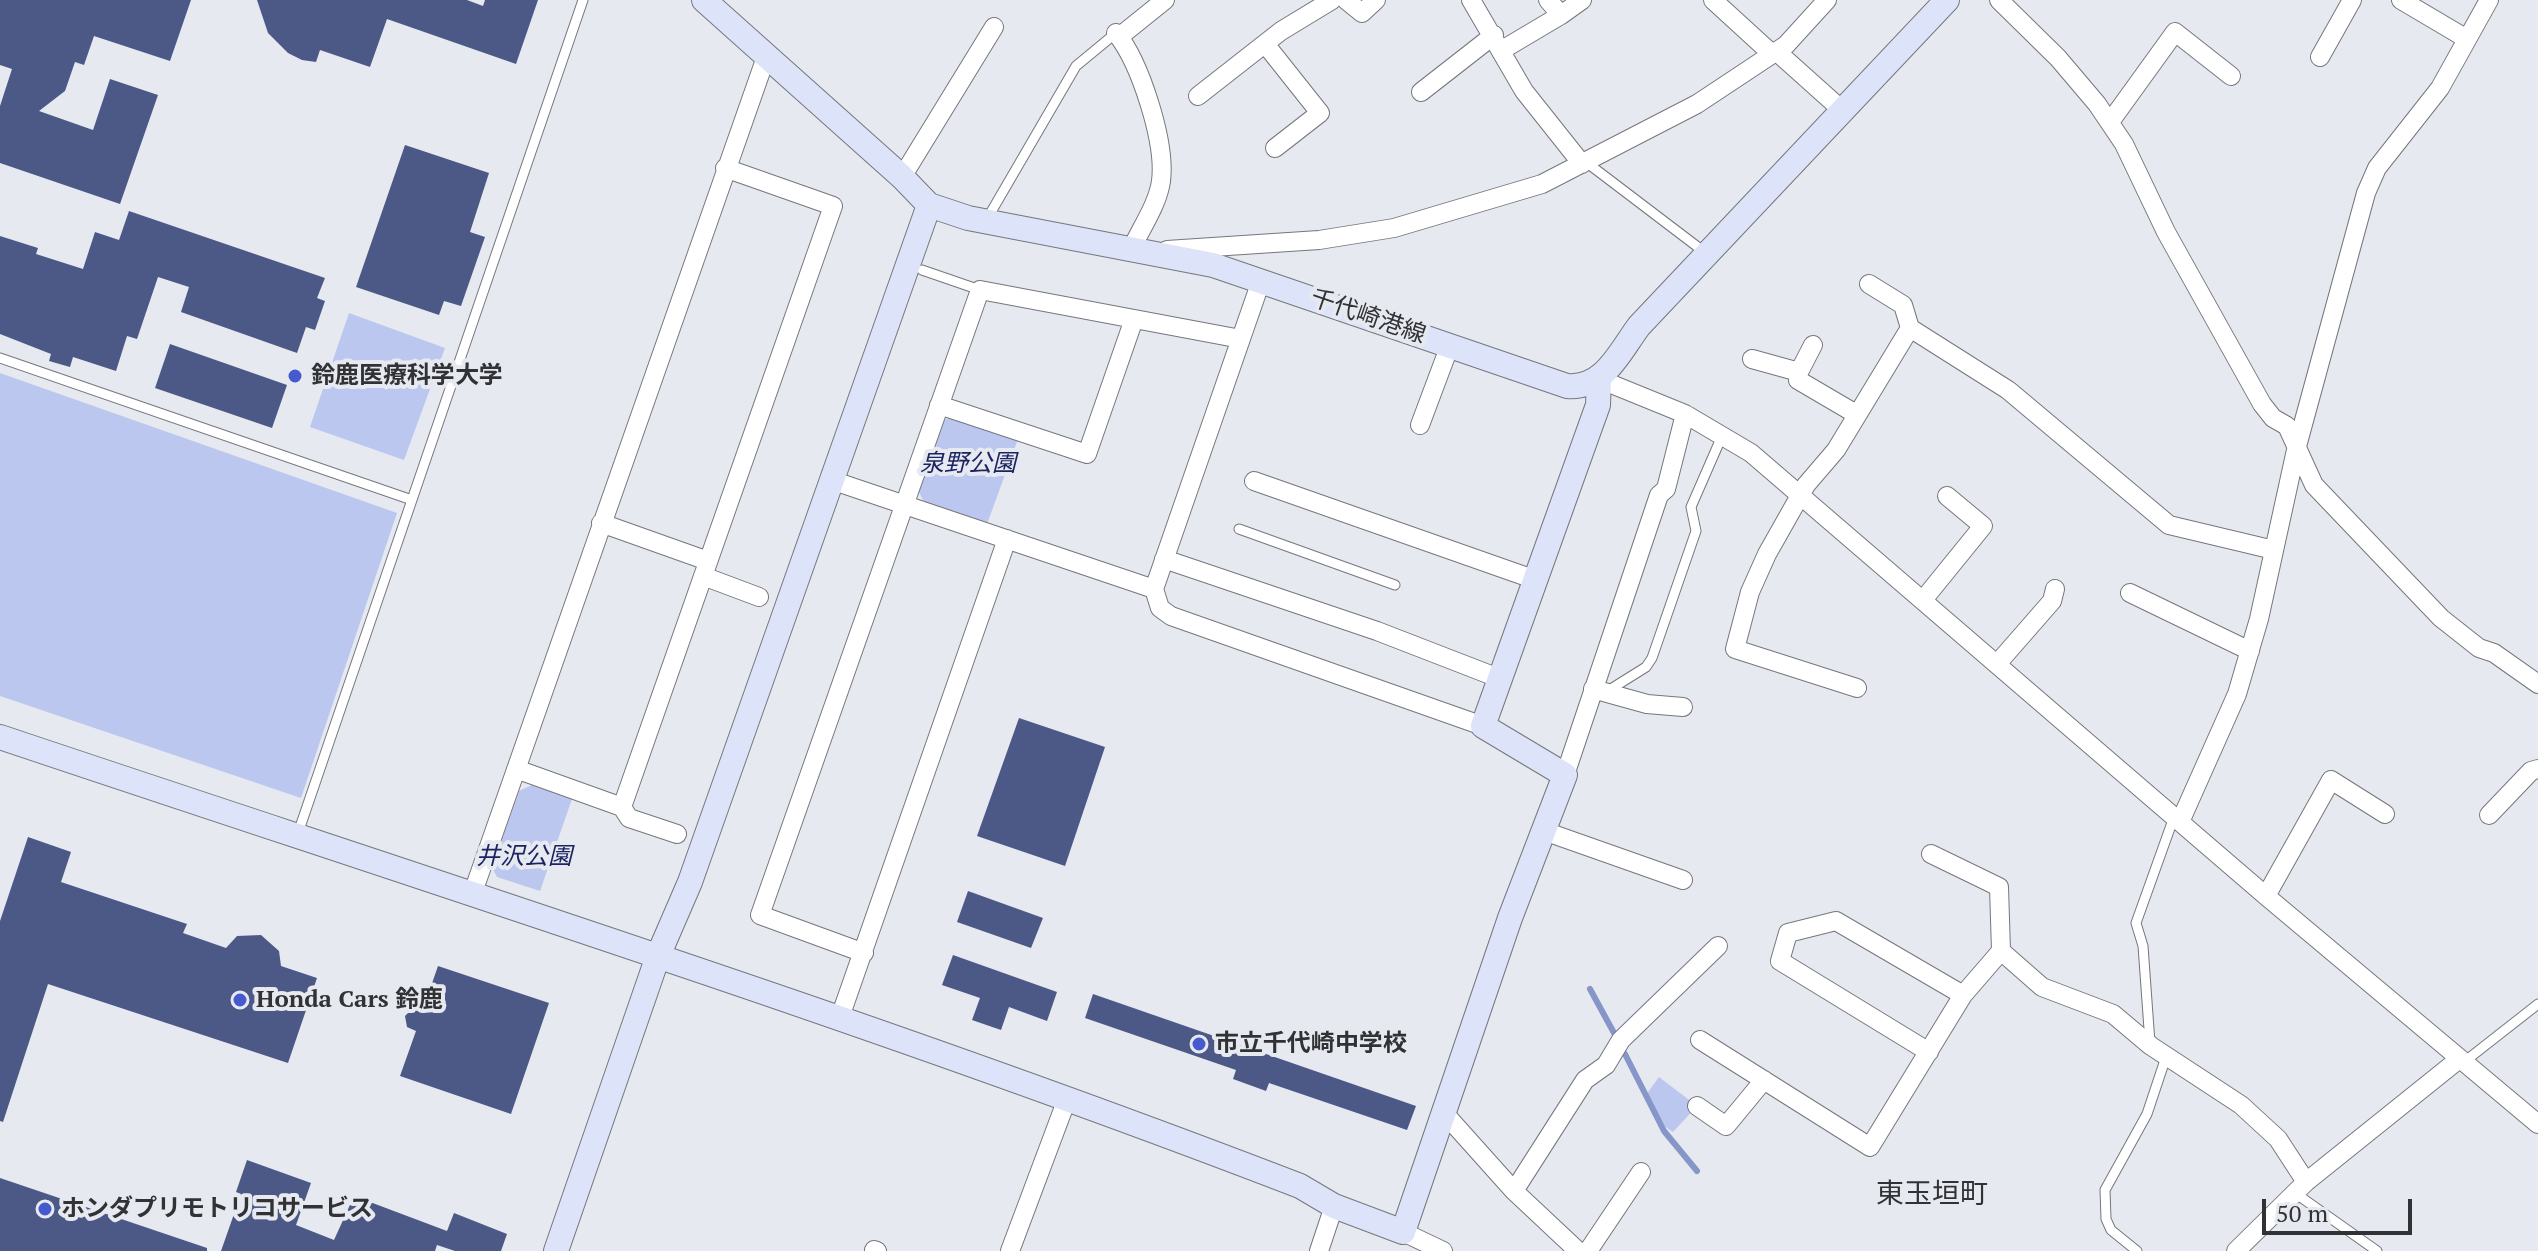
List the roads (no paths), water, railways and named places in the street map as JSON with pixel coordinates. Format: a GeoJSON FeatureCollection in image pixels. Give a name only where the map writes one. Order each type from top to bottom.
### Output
{"type":"FeatureCollection","features":[{"type":"Feature","properties":{"kind":"street","name":"千代崎港線"},"geometry":{"type":"LineString","coordinates":[[704,0],[902,177],[929,205],[985,222],[1213,265],[1567,386],[1585,387],[1599,379]]}},
{"type":"Feature","properties":{"kind":"street"},"geometry":{"type":"LineString","coordinates":[[1165,0],[1117,35],[1131,52],[1148,96],[1160,163],[1157,195],[1136,251],[1319,240],[1394,228],[1510,196],[1584,163],[1697,104],[1774,53],[1827,0]]}},
{"type":"Feature","properties":{"kind":"street"},"geometry":{"type":"LineString","coordinates":[[1198,96],[1314,8],[1332,0]]}},
{"type":"Feature","properties":{"kind":"street"},"geometry":{"type":"LineString","coordinates":[[1346,0],[1362,13],[1376,0]]}},
{"type":"Feature","properties":{"kind":"street"},"geometry":{"type":"LineString","coordinates":[[1471,0],[1524,91],[1584,163]]}},
{"type":"Feature","properties":{"kind":"street"},"geometry":{"type":"LineString","coordinates":[[1548,0],[1561,15]]}},
{"type":"Feature","properties":{"kind":"street"},"geometry":{"type":"LineString","coordinates":[[1421,92],[1498,43],[1561,15],[1582,0]]}},
{"type":"Feature","properties":{"kind":"street"},"geometry":{"type":"LineString","coordinates":[[1713,0],[1843,111]]}},
{"type":"Feature","properties":{"kind":"street"},"geometry":{"type":"LineString","coordinates":[[1483,726],[1598,405],[1599,379],[1639,326],[1947,0]]}},
{"type":"Feature","properties":{"kind":"street"},"geometry":{"type":"LineString","coordinates":[[1999,0],[2058,58],[2110,122],[2262,404],[2273,418],[2287,426],[2314,485],[2441,618],[2479,648],[2494,653],[2538,684]]}},
{"type":"Feature","properties":{"kind":"street"},"geometry":{"type":"LineString","coordinates":[[2320,57],[2352,0]]}},
{"type":"Feature","properties":{"kind":"street"},"geometry":{"type":"LineString","coordinates":[[2401,0],[2467,39]]}},
{"type":"Feature","properties":{"kind":"street"},"geometry":{"type":"LineString","coordinates":[[2177,820],[2237,694],[2250,651],[2296,450],[2372,180],[2377,168],[2440,88],[2489,0]]}},
{"type":"Feature","properties":{"kind":"street"},"geometry":{"type":"LineString","coordinates":[[902,177],[994,27]]}},
{"type":"Feature","properties":{"kind":"street"},"geometry":{"type":"LineString","coordinates":[[2110,122],[2175,32],[2231,76]]}},
{"type":"Feature","properties":{"kind":"street"},"geometry":{"type":"LineString","coordinates":[[1266,45],[1320,113],[1275,148]]}},
{"type":"Feature","properties":{"kind":"street"},"geometry":{"type":"LineString","coordinates":[[472,895],[766,57]]}},
{"type":"Feature","properties":{"kind":"street"},"geometry":{"type":"LineString","coordinates":[[622,807],[833,206],[725,168]]}},
{"type":"Feature","properties":{"kind":"street"},"geometry":{"type":"LineString","coordinates":[[556,1251],[658,956],[690,882],[834,481],[929,205]]}},
{"type":"Feature","properties":{"kind":"street"},"geometry":{"type":"LineString","coordinates":[[1261,281],[1154,589],[1160,608],[1171,616],[1483,726],[1565,775]]}},
{"type":"Feature","properties":{"kind":"street"},"geometry":{"type":"LineString","coordinates":[[1869,284],[1903,305],[1910,328],[2008,390],[2169,525],[2274,550]]}},
{"type":"Feature","properties":{"kind":"street"},"geometry":{"type":"LineString","coordinates":[[864,953],[760,915],[980,290],[1241,339]]}},
{"type":"Feature","properties":{"kind":"street"},"geometry":{"type":"LineString","coordinates":[[939,405],[1087,454],[1134,319]]}},
{"type":"Feature","properties":{"kind":"street"},"geometry":{"type":"LineString","coordinates":[[1857,688],[1735,649],[1750,592],[1801,495],[1836,450],[1910,328]]}},
{"type":"Feature","properties":{"kind":"street"},"geometry":{"type":"LineString","coordinates":[[1420,425],[1450,345]]}},
{"type":"Feature","properties":{"kind":"street"},"geometry":{"type":"LineString","coordinates":[[1813,345],[1798,380],[1856,414]]}},
{"type":"Feature","properties":{"kind":"street"},"geometry":{"type":"LineString","coordinates":[[1752,359],[1799,372]]}},
{"type":"Feature","properties":{"kind":"street"},"geometry":{"type":"LineString","coordinates":[[1599,379],[1685,414],[1723,434],[1801,495],[2266,896],[2538,1124]]}},
{"type":"Feature","properties":{"kind":"street"},"geometry":{"type":"LineString","coordinates":[[1403,1232],[1505,931],[1600,691],[1659,495],[1666,489],[1685,414]]}},
{"type":"Feature","properties":{"kind":"street"},"geometry":{"type":"LineString","coordinates":[[834,481],[1154,589]]}},
{"type":"Feature","properties":{"kind":"street"},"geometry":{"type":"LineString","coordinates":[[1254,481],[1536,580]]}},
{"type":"Feature","properties":{"kind":"street"},"geometry":{"type":"LineString","coordinates":[[1923,600],[1983,526],[1947,496]]}},
{"type":"Feature","properties":{"kind":"street"},"geometry":{"type":"LineString","coordinates":[[601,523],[706,569],[759,597]]}},
{"type":"Feature","properties":{"kind":"street"},"geometry":{"type":"LineString","coordinates":[[839,1020],[1007,539]]}},
{"type":"Feature","properties":{"kind":"street"},"geometry":{"type":"LineString","coordinates":[[1164,559],[1377,631],[1501,679]]}},
{"type":"Feature","properties":{"kind":"street"},"geometry":{"type":"LineString","coordinates":[[1997,664],[2052,601],[2055,589]]}},
{"type":"Feature","properties":{"kind":"street"},"geometry":{"type":"LineString","coordinates":[[2130,593],[2250,651]]}},
{"type":"Feature","properties":{"kind":"street"},"geometry":{"type":"LineString","coordinates":[[1600,691],[1647,704],[1683,707]]}},
{"type":"Feature","properties":{"kind":"street"},"geometry":{"type":"LineString","coordinates":[[0,737],[658,956],[1067,1099],[1300,1186],[1334,1206],[1443,1251]]}},
{"type":"Feature","properties":{"kind":"street"},"geometry":{"type":"LineString","coordinates":[[516,769],[622,807],[629,818],[677,834]]}},
{"type":"Feature","properties":{"kind":"street"},"geometry":{"type":"LineString","coordinates":[[2489,815],[2531,771],[2538,769]]}},
{"type":"Feature","properties":{"kind":"street"},"geometry":{"type":"LineString","coordinates":[[2266,896],[2331,780],[2385,814]]}},
{"type":"Feature","properties":{"kind":"street"},"geometry":{"type":"LineString","coordinates":[[1544,831],[1683,880]]}},
{"type":"Feature","properties":{"kind":"street"},"geometry":{"type":"LineString","coordinates":[[1700,1040],[1870,1147],[1963,995],[2001,951],[1999,887],[1931,854]]}},
{"type":"Feature","properties":{"kind":"street"},"geometry":{"type":"LineString","coordinates":[[1929,1052],[1780,961],[1788,933],[1836,921],[1963,995]]}},
{"type":"Feature","properties":{"kind":"street"},"geometry":{"type":"LineString","coordinates":[[1514,1191],[1585,1080],[1606,1065],[1621,1040],[1718,946]]}},
{"type":"Feature","properties":{"kind":"street"},"geometry":{"type":"LineString","coordinates":[[2001,951],[2042,987],[2113,1014],[2159,1052],[2241,1105],[2278,1139],[2301,1187]]}},
{"type":"Feature","properties":{"kind":"street"},"geometry":{"type":"LineString","coordinates":[[2239,1250],[2301,1187],[2461,1061]]}},
{"type":"Feature","properties":{"kind":"street"},"geometry":{"type":"LineString","coordinates":[[1697,1106],[1726,1126],[1764,1080]]}},
{"type":"Feature","properties":{"kind":"street"},"geometry":{"type":"LineString","coordinates":[[1010,1251],[1067,1099]]}},
{"type":"Feature","properties":{"kind":"street"},"geometry":{"type":"LineString","coordinates":[[1445,1114],[1514,1191],[1578,1251]]}},
{"type":"Feature","properties":{"kind":"street"},"geometry":{"type":"LineString","coordinates":[[1588,1251],[1641,1172]]}},
{"type":"Feature","properties":{"kind":"street"},"geometry":{"type":"LineString","coordinates":[[1319,1251],[1334,1206]]}},
{"type":"Feature","properties":{"kind":"lane"},"geometry":{"type":"LineString","coordinates":[[297,836],[583,0]]}},
{"type":"Feature","properties":{"kind":"lane"},"geometry":{"type":"LineString","coordinates":[[985,222],[1076,66],[1117,35]]}},
{"type":"Feature","properties":{"kind":"lane"},"geometry":{"type":"LineString","coordinates":[[1584,163],[1707,254]]}},
{"type":"Feature","properties":{"kind":"lane"},"geometry":{"type":"LineString","coordinates":[[922,270],[980,290]]}},
{"type":"Feature","properties":{"kind":"lane"},"geometry":{"type":"LineString","coordinates":[[0,358],[412,500]]}},
{"type":"Feature","properties":{"kind":"lane"},"geometry":{"type":"LineString","coordinates":[[1600,691],[1646,667],[1652,658],[1696,531],[1691,507],[1723,434]]}},
{"type":"Feature","properties":{"kind":"lane"},"geometry":{"type":"LineString","coordinates":[[1239,529],[1395,585]]}},
{"type":"Feature","properties":{"kind":"lane"},"geometry":{"type":"LineString","coordinates":[[2137,1251],[2111,1230],[2106,1219],[2105,1190],[2147,1114],[2159,1052],[2143,946],[2136,923],[2177,820]]}},
{"type":"Feature","properties":{"kind":"lane"},"geometry":{"type":"LineString","coordinates":[[2461,1061],[2538,1004]]}},
{"type":"Feature","properties":{"kind":"lane"},"geometry":{"type":"LineString","coordinates":[[2301,1187],[2377,1251]]}},
{"type":"Feature","properties":{"kind":"waterway"},"geometry":{"type":"LineString","coordinates":[[1590,989],[1614,1033]]}},
{"type":"Feature","properties":{"kind":"waterway"},"geometry":{"type":"LineString","coordinates":[[1625,1054],[1664,1131],[1697,1171]]}},
{"type":"Feature","properties":{"kind":"place","name":"鈴鹿医療科学大学"},"geometry":{"type":"Point","coordinates":[295,376]}},
{"type":"Feature","properties":{"kind":"place","name":"Honda Cars 鈴鹿"},"geometry":{"type":"Point","coordinates":[240,1000]}},
{"type":"Feature","properties":{"kind":"place","name":"市立千代崎中学校"},"geometry":{"type":"Point","coordinates":[1199,1044]}},
{"type":"Feature","properties":{"kind":"place","name":"ホンダプリモトリコサービス"},"geometry":{"type":"Point","coordinates":[45,1209]}},
{"type":"Feature","properties":{"kind":"district","name":"東玉垣町"},"geometry":{"type":"Point","coordinates":[1932,1195]}},
{"type":"Feature","properties":{"kind":"park label","name":"泉野公園"},"geometry":{"type":"Point","coordinates":[968,464]}},
{"type":"Feature","properties":{"kind":"park label","name":"井沢公園"},"geometry":{"type":"Point","coordinates":[524,857]}}]}
